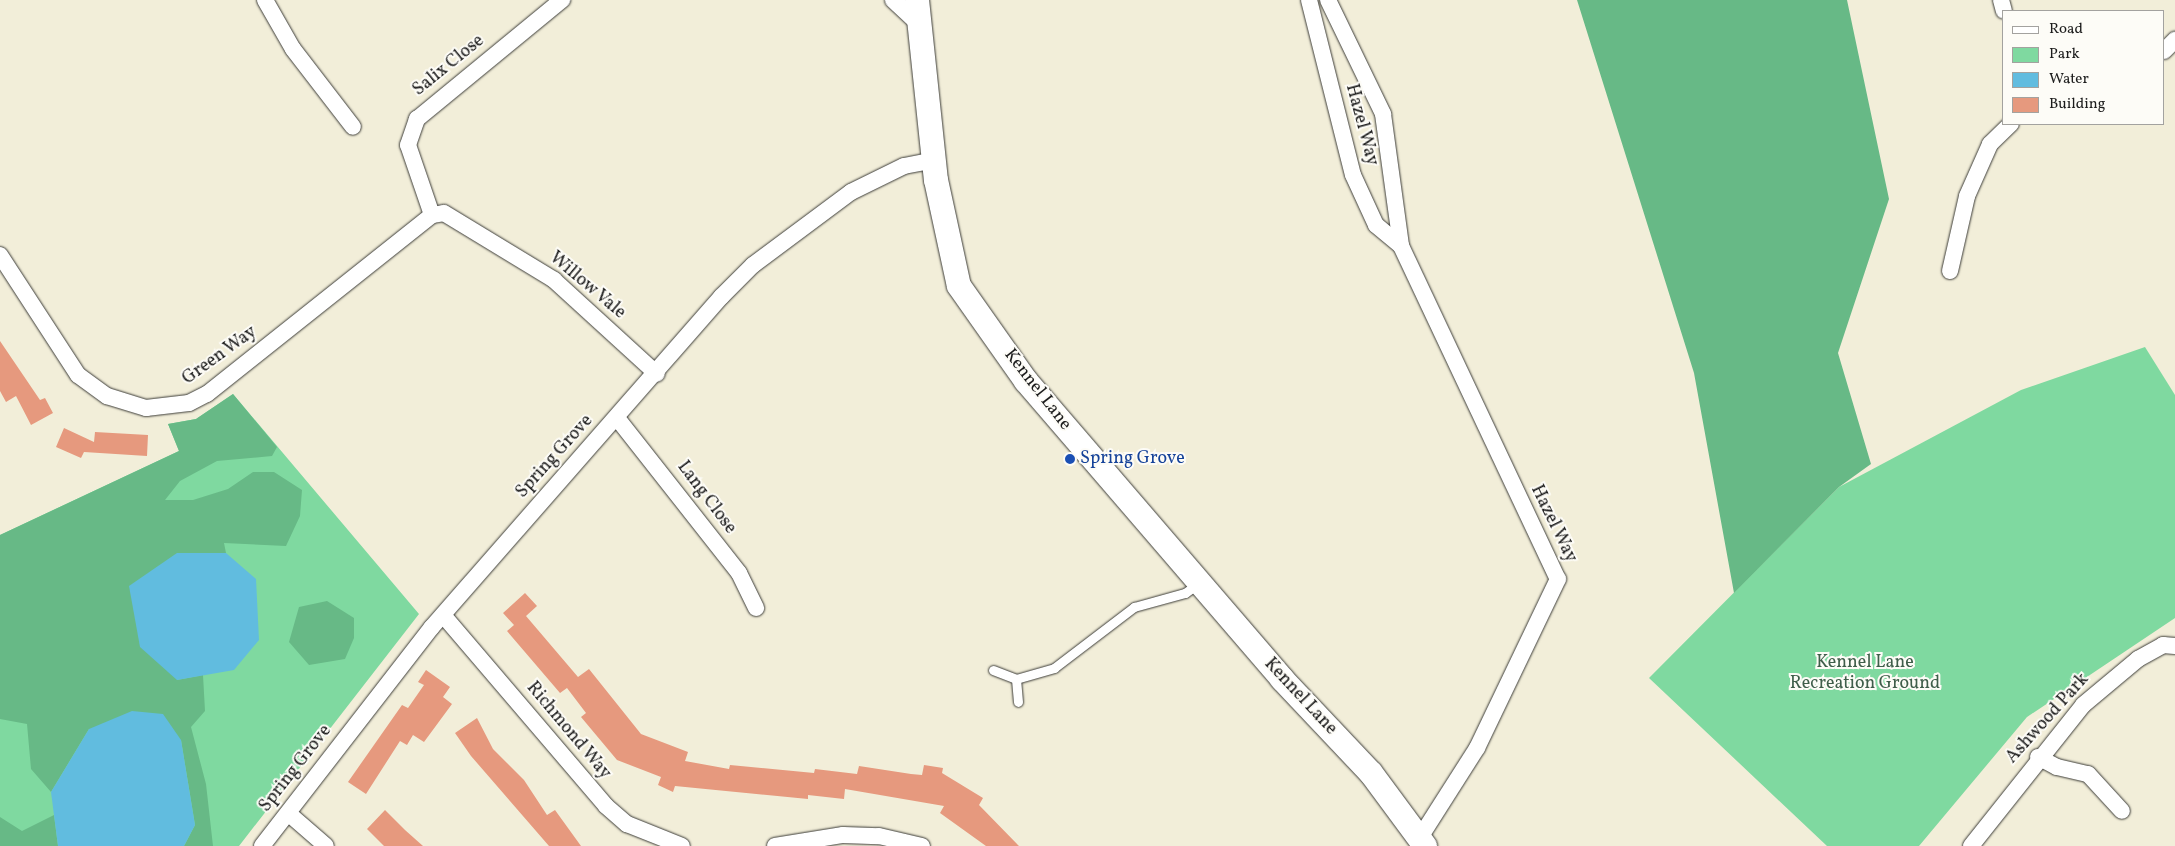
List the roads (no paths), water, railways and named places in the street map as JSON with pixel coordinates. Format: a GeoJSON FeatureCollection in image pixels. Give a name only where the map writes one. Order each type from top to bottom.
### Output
{"type":"FeatureCollection","features":[{"type":"Feature","properties":{"kind":"street"},"geometry":{"type":"LineString","coordinates":[[265,0],[292,49],[353,127]]}},
{"type":"Feature","properties":{"kind":"street","name":"Salix Close"},"geometry":{"type":"LineString","coordinates":[[432,215],[408,145],[417,118],[562,0]]}},
{"type":"Feature","properties":{"kind":"street"},"geometry":{"type":"LineString","coordinates":[[893,0],[919,24]]}},
{"type":"Feature","properties":{"kind":"street","name":"Kennel Lane"},"geometry":{"type":"LineString","coordinates":[[916,0],[934,160],[959,286],[1026,381],[1199,583],[1371,773],[1422,842]]}},
{"type":"Feature","properties":{"kind":"street","name":"Hazel Way"},"geometry":{"type":"LineString","coordinates":[[1309,0],[1353,175],[1376,225],[1401,246]]}},
{"type":"Feature","properties":{"kind":"street","name":"Hazel Way"},"geometry":{"type":"LineString","coordinates":[[1328,0],[1383,114],[1401,246],[1558,579],[1477,748],[1422,842]]}},
{"type":"Feature","properties":{"kind":"street"},"geometry":{"type":"LineString","coordinates":[[1950,271],[1967,196],[1990,144],[2010,125]]}},
{"type":"Feature","properties":{"kind":"street","name":"Spring Grove"},"geometry":{"type":"LineString","coordinates":[[262,846],[442,615],[657,374],[721,297],[816,216],[904,166],[934,160]]}},
{"type":"Feature","properties":{"kind":"street","name":"Green Way"},"geometry":{"type":"LineString","coordinates":[[0,255],[78,375],[124,404],[168,408],[207,394],[432,215]]}},
{"type":"Feature","properties":{"kind":"street","name":"Willow Vale"},"geometry":{"type":"LineString","coordinates":[[432,215],[457,217],[554,280],[657,374]]}},
{"type":"Feature","properties":{"kind":"street","name":"Lang Close"},"geometry":{"type":"LineString","coordinates":[[617,418],[739,574],[756,608]]}},
{"type":"Feature","properties":{"kind":"street","name":"Richmond Way"},"geometry":{"type":"LineString","coordinates":[[442,615],[606,806],[627,824],[682,846]]}},
{"type":"Feature","properties":{"kind":"street","name":"Ashwood Park"},"geometry":{"type":"LineString","coordinates":[[1971,846],[2038,757],[2103,686],[2138,659],[2163,645],[2175,646]]}},
{"type":"Feature","properties":{"kind":"street"},"geometry":{"type":"LineString","coordinates":[[2038,757],[2057,767],[2088,774],[2122,811]]}},
{"type":"Feature","properties":{"kind":"street"},"geometry":{"type":"LineString","coordinates":[[288,813],[326,846]]}},
{"type":"Feature","properties":{"kind":"street"},"geometry":{"type":"LineString","coordinates":[[775,846],[843,835],[879,836],[922,846]]}},
{"type":"Feature","properties":{"kind":"lane"},"geometry":{"type":"LineString","coordinates":[[993,670],[1016,679],[1054,668],[1134,607],[1185,593],[1199,583]]}},
{"type":"Feature","properties":{"kind":"lane"},"geometry":{"type":"LineString","coordinates":[[1016,679],[1018,702]]}},
{"type":"Feature","properties":{"kind":"water"},"geometry":{"type":"Polygon","coordinates":[[[177,553],[226,553],[256,579],[259,640],[234,670],[177,680],[140,647],[129,586],[177,553]]]}},
{"type":"Feature","properties":{"kind":"water"},"geometry":{"type":"Polygon","coordinates":[[[132,711],[163,714],[181,740],[195,825],[184,846],[58,846],[51,792],[89,729],[132,711]]]}},
{"type":"Feature","properties":{"kind":"place","name":"Spring Grove"},"geometry":{"type":"Point","coordinates":[1070,459]}},
{"type":"Feature","properties":{"kind":"park label","name":"Kennel Lane Recreation Ground"},"geometry":{"type":"Point","coordinates":[1865,674]}}]}
